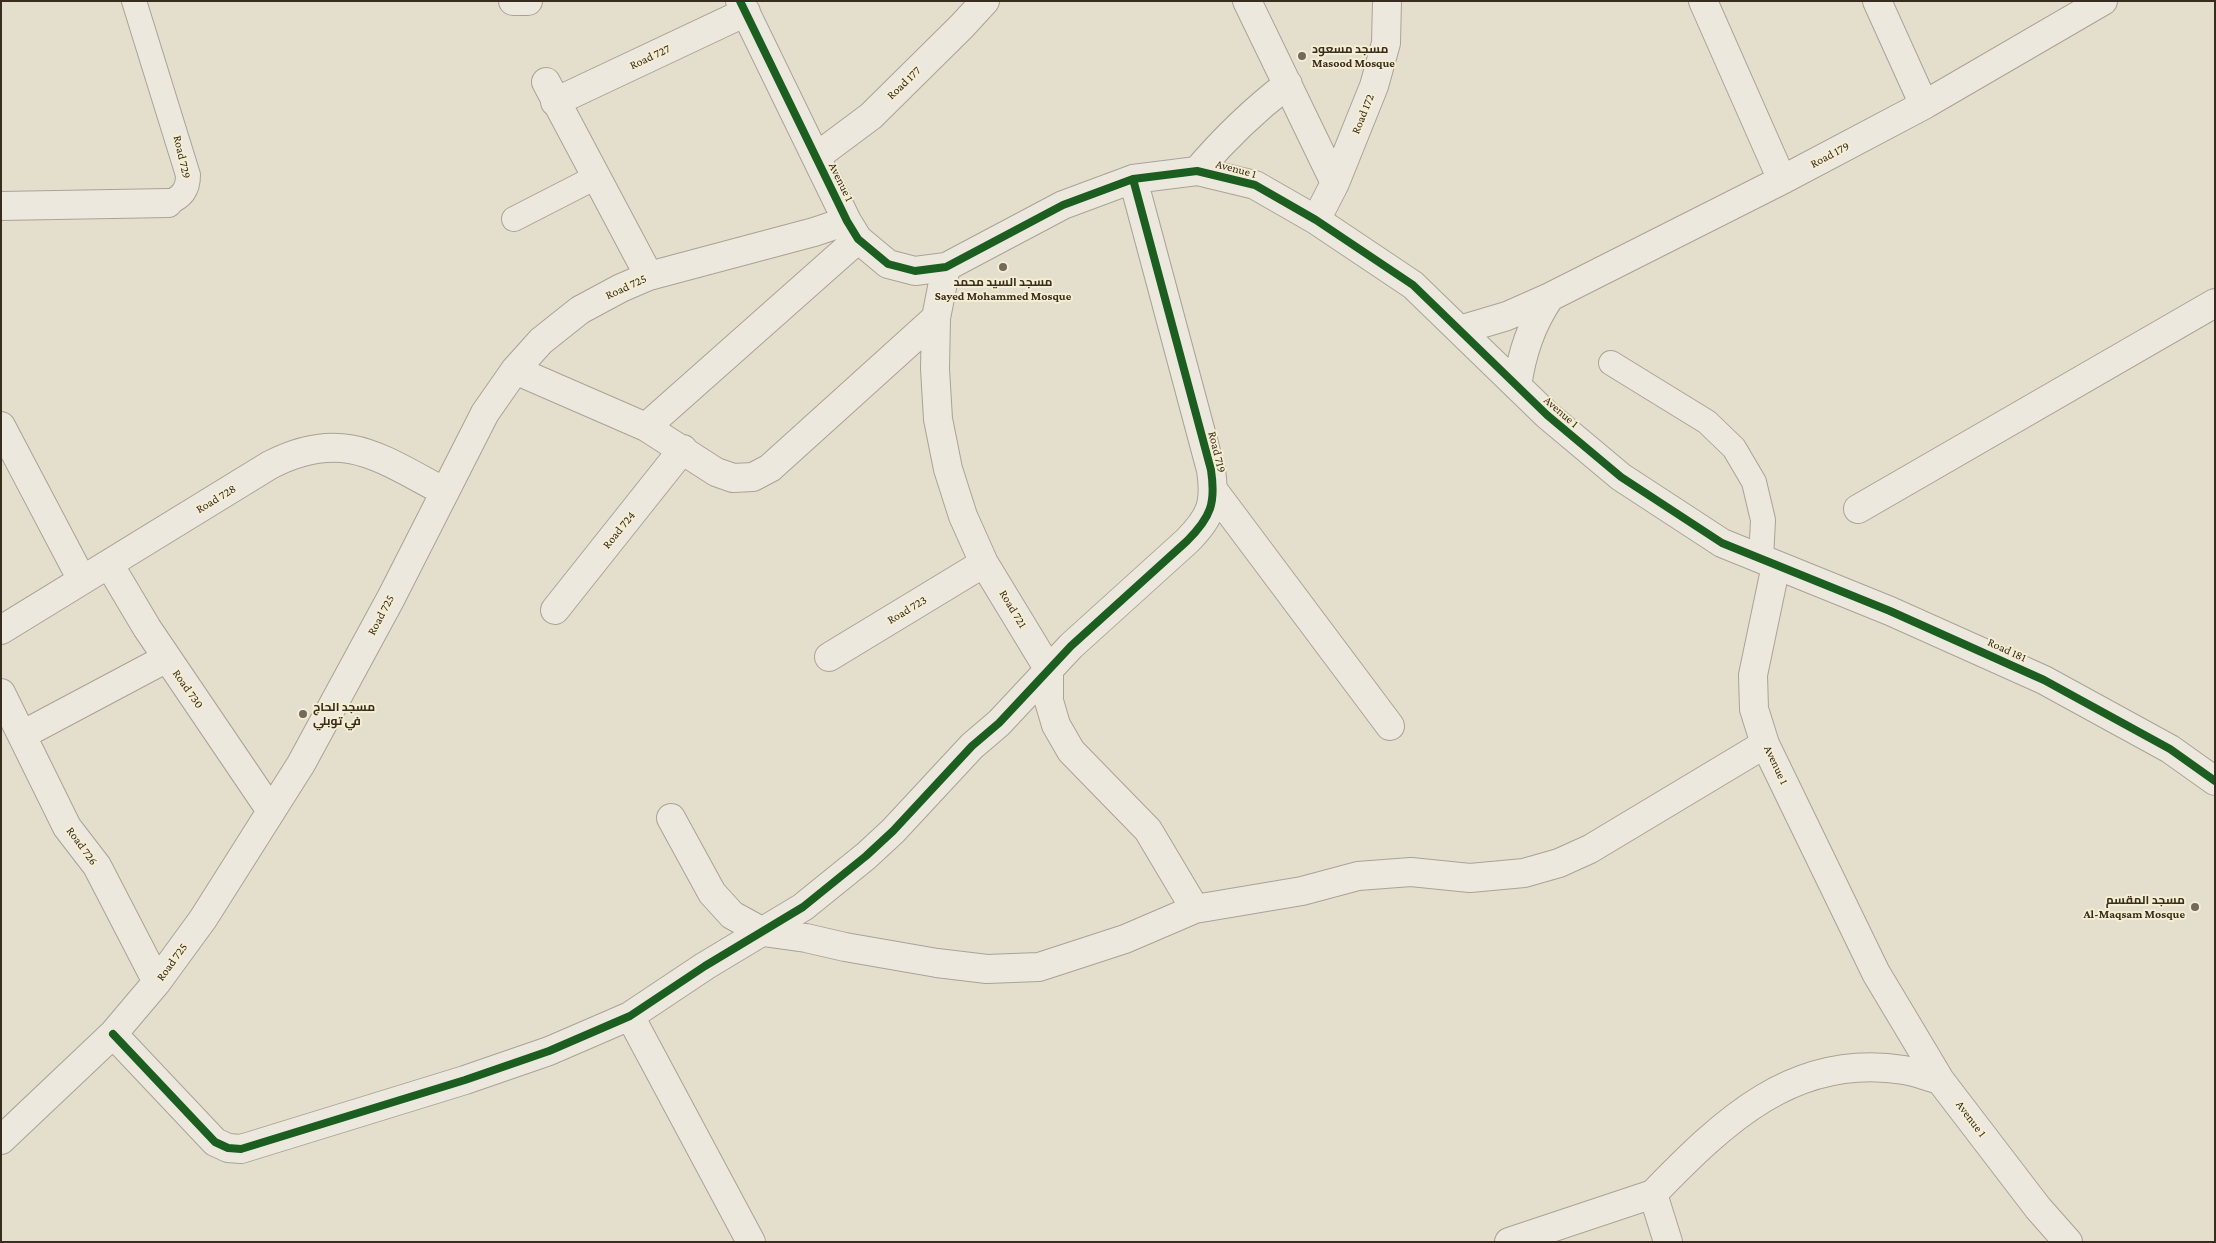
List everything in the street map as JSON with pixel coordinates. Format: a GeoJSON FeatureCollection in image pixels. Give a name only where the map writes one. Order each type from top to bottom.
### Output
{"type":"FeatureCollection","features":[{"type":"Feature","properties":{"kind":"street"},"geometry":{"type":"LineString","coordinates":[[513,1],[528,1]]}},
{"type":"Feature","properties":{"kind":"street","name":"Road 177"},"geometry":{"type":"LineString","coordinates":[[816,157],[871,116],[985,1]]}},
{"type":"Feature","properties":{"kind":"street"},"geometry":{"type":"LineString","coordinates":[[1247,1],[1335,183]]}},
{"type":"Feature","properties":{"kind":"street","name":"Road 172"},"geometry":{"type":"LineString","coordinates":[[1316,220],[1335,183],[1374,86],[1386,43],[1386,1]]}},
{"type":"Feature","properties":{"kind":"street"},"geometry":{"type":"LineString","coordinates":[[1703,1],[1782,180]]}},
{"type":"Feature","properties":{"kind":"street"},"geometry":{"type":"LineString","coordinates":[[1877,1],[1924,105]]}},
{"type":"Feature","properties":{"kind":"street","name":"Road 179"},"geometry":{"type":"LineString","coordinates":[[1460,330],[1507,316],[1550,297],[1782,180],[1924,105],[2103,1]]}},
{"type":"Feature","properties":{"kind":"street","name":"Avenue 1"},"geometry":{"type":"LineString","coordinates":[[743,7],[853,230],[888,264],[915,271],[946,267],[1063,205],[1133,179],[1198,171],[1255,185],[1316,220],[1413,285],[1547,415],[1621,478],[1722,543],[1768,562],[1753,675],[1754,709],[1766,744],[1876,973],[1940,1080],[2038,1208],[2068,1242]]}},
{"type":"Feature","properties":{"kind":"street","name":"Road 727"},"geometry":{"type":"LineString","coordinates":[[650,276],[550,92],[743,7]]}},
{"type":"Feature","properties":{"kind":"street"},"geometry":{"type":"LineString","coordinates":[[1198,171],[1221,143],[1248,116],[1288,84]]}},
{"type":"Feature","properties":{"kind":"street","name":"Road 719"},"geometry":{"type":"LineString","coordinates":[[113,1034],[216,1142],[228,1148],[241,1149],[465,1080],[549,1051],[630,1016],[705,966],[803,907],[866,856],[1091,626],[1201,527],[1211,510],[1214,490],[1211,470],[1133,179]]}},
{"type":"Feature","properties":{"kind":"street","name":"Road 729"},"geometry":{"type":"LineString","coordinates":[[1,206],[168,203]]}},
{"type":"Feature","properties":{"kind":"street"},"geometry":{"type":"LineString","coordinates":[[646,427],[853,230]]}},
{"type":"Feature","properties":{"kind":"street","name":"Road 725"},"geometry":{"type":"LineString","coordinates":[[1,1140],[113,1034],[157,982],[203,919],[301,764],[391,598],[485,413],[515,370],[541,341],[580,310],[621,288],[650,276],[814,232],[853,230]]}},
{"type":"Feature","properties":{"kind":"street","name":"Road 721"},"geometry":{"type":"LineString","coordinates":[[946,267],[936,318],[935,369],[938,419],[944,452],[963,516],[984,563],[1049,670]]}},
{"type":"Feature","properties":{"kind":"street"},"geometry":{"type":"LineString","coordinates":[[1517,386],[1528,338],[1538,315],[1550,297]]}},
{"type":"Feature","properties":{"kind":"street"},"geometry":{"type":"LineString","coordinates":[[1858,509],[2215,303]]}},
{"type":"Feature","properties":{"kind":"street"},"geometry":{"type":"LineString","coordinates":[[515,370],[646,427],[683,449],[716,472],[733,478],[753,477],[770,468],[936,318]]}},
{"type":"Feature","properties":{"kind":"street"},"geometry":{"type":"LineString","coordinates":[[1,426],[82,580]]}},
{"type":"Feature","properties":{"kind":"street","name":"Road 728"},"geometry":{"type":"LineString","coordinates":[[1,630],[270,465],[308,449],[349,448],[369,453],[444,492]]}},
{"type":"Feature","properties":{"kind":"street","name":"Road 724"},"geometry":{"type":"LineString","coordinates":[[555,610],[683,449]]}},
{"type":"Feature","properties":{"kind":"street"},"geometry":{"type":"LineString","coordinates":[[1214,490],[1390,726]]}},
{"type":"Feature","properties":{"kind":"street","name":"Road 181"},"geometry":{"type":"LineString","coordinates":[[1768,562],[1890,611],[2044,680],[2211,770]]}},
{"type":"Feature","properties":{"kind":"street","name":"Road 723"},"geometry":{"type":"LineString","coordinates":[[829,657],[984,563]]}},
{"type":"Feature","properties":{"kind":"street","name":"Road 730"},"geometry":{"type":"LineString","coordinates":[[109,564],[167,658],[271,812]]}},
{"type":"Feature","properties":{"kind":"street"},"geometry":{"type":"LineString","coordinates":[[22,735],[167,658]]}},
{"type":"Feature","properties":{"kind":"street"},"geometry":{"type":"LineString","coordinates":[[1049,670],[1049,701],[1056,725],[1071,751],[1148,830],[1195,909]]}},
{"type":"Feature","properties":{"kind":"street","name":"Road 726"},"geometry":{"type":"LineString","coordinates":[[1,693],[67,827],[97,866],[157,982]]}},
{"type":"Feature","properties":{"kind":"street"},"geometry":{"type":"LineString","coordinates":[[671,818],[712,893],[732,915],[763,932],[806,938],[845,947],[937,963],[987,968],[1039,967],[1125,939],[1195,909],[1302,891],[1358,876],[1411,872],[1470,878],[1524,873],[1560,863],[1590,849],[1766,744]]}},
{"type":"Feature","properties":{"kind":"street"},"geometry":{"type":"LineString","coordinates":[[630,1016],[751,1242]]}},
{"type":"Feature","properties":{"kind":"street"},"geometry":{"type":"LineString","coordinates":[[1509,1242],[1653,1194],[1697,1148],[1727,1123],[1757,1100],[1791,1083],[1827,1072],[1866,1068],[1903,1070],[1940,1080]]}},
{"type":"Feature","properties":{"kind":"street"},"geometry":{"type":"LineString","coordinates":[[1653,1194],[1668,1242]]}},
{"type":"Feature","properties":{"kind":"lane","name":"Road 729"},"geometry":{"type":"LineString","coordinates":[[134,1],[188,175],[188,184],[184,193],[168,203]]}},
{"type":"Feature","properties":{"kind":"lane"},"geometry":{"type":"LineString","coordinates":[[514,219],[596,177]]}},
{"type":"Feature","properties":{"kind":"lane"},"geometry":{"type":"LineString","coordinates":[[1611,363],[1707,422],[1734,448],[1754,482],[1768,562]]}},
{"type":"Feature","properties":{"kind":"cycle path"},"geometry":{"type":"LineString","coordinates":[[740,1],[847,221],[858,239],[888,264],[915,271],[946,267],[1063,205],[1133,179],[1197,171],[1255,185],[1316,220],[1413,285],[1547,415],[1621,477],[1722,543],[1890,611],[2044,680],[2170,749],[2215,781]]}},
{"type":"Feature","properties":{"kind":"cycle path"},"geometry":{"type":"LineString","coordinates":[[113,1034],[215,1142],[228,1148],[241,1149],[465,1080],[549,1051],[630,1016],[705,966],[803,907],[866,856],[893,831],[972,746],[999,723],[1071,646],[1187,541],[1202,524],[1210,509],[1213,492],[1211,470],[1133,179]]}},
{"type":"Feature","properties":{"kind":"place","name":"مسجد مسعود Masood Mosque"},"geometry":{"type":"Point","coordinates":[1302,56]}},
{"type":"Feature","properties":{"kind":"place","name":"مسجد السيد محمد Sayed Mohammed Mosque"},"geometry":{"type":"Point","coordinates":[1003,267]}},
{"type":"Feature","properties":{"kind":"place","name":"مسجد الحاج في توبلي"},"geometry":{"type":"Point","coordinates":[303,714]}},
{"type":"Feature","properties":{"kind":"place","name":"مسجد المقسم Al-Maqsam Mosque"},"geometry":{"type":"Point","coordinates":[2195,907]}}]}
